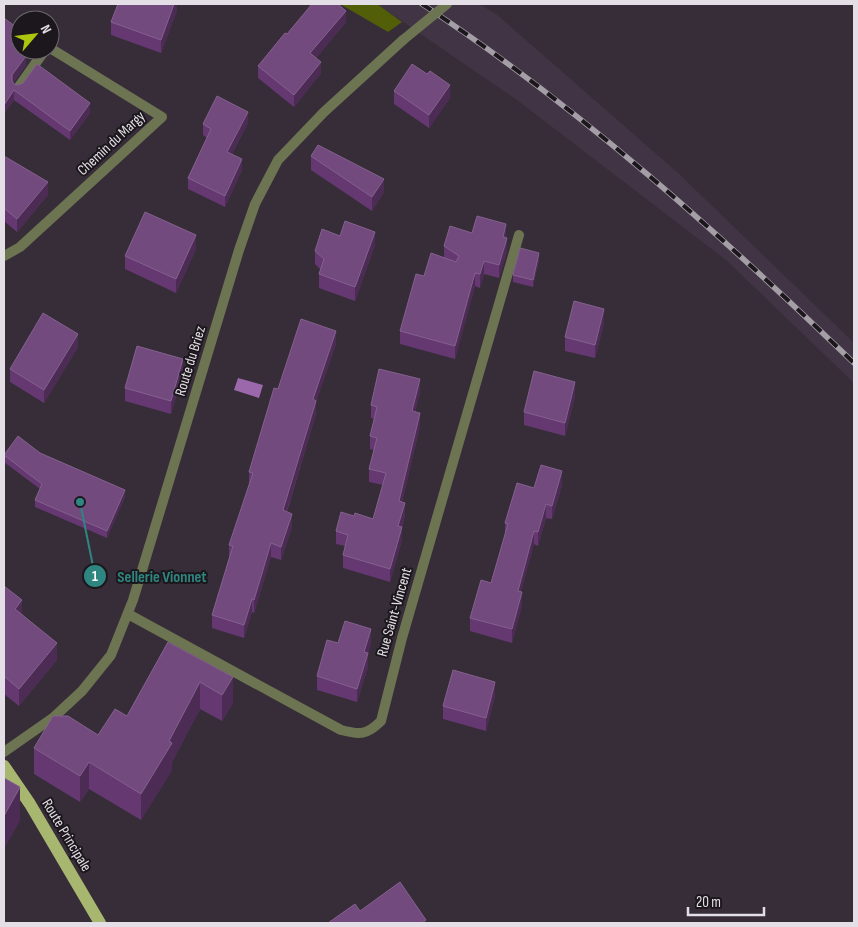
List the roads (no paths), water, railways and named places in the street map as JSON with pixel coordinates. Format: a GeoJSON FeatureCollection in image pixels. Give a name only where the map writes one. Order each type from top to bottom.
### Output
{"type":"FeatureCollection","features":[{"type":"Feature","properties":{"kind":"main road","name":"Route Principale"},"geometry":{"type":"LineString","coordinates":[[4,766],[30,804],[100,923]]}},
{"type":"Feature","properties":{"kind":"street","name":"Route du Briez"},"geometry":{"type":"LineString","coordinates":[[4,752],[54,717],[82,691],[111,655],[128,614],[239,250],[255,204],[278,160],[324,112],[403,40],[447,4]]}},
{"type":"Feature","properties":{"kind":"street","name":"Chemin du Margy"},"geometry":{"type":"LineString","coordinates":[[4,256],[20,247],[162,117],[60,54]]}},
{"type":"Feature","properties":{"kind":"street"},"geometry":{"type":"LineString","coordinates":[[18,88],[38,60]]}},
{"type":"Feature","properties":{"kind":"street","name":"Rue Saint-Vincent"},"geometry":{"type":"LineString","coordinates":[[128,614],[341,730],[358,735],[372,730],[380,720],[519,235]]}},
{"type":"Feature","properties":{"kind":"railway"},"geometry":{"type":"LineString","coordinates":[[422,4],[537,85],[646,173],[752,267],[854,363]]}},
{"type":"Feature","properties":{"kind":"place","name":"Sellerie Vionnet"},"geometry":{"type":"Point","coordinates":[80,502]}}]}
